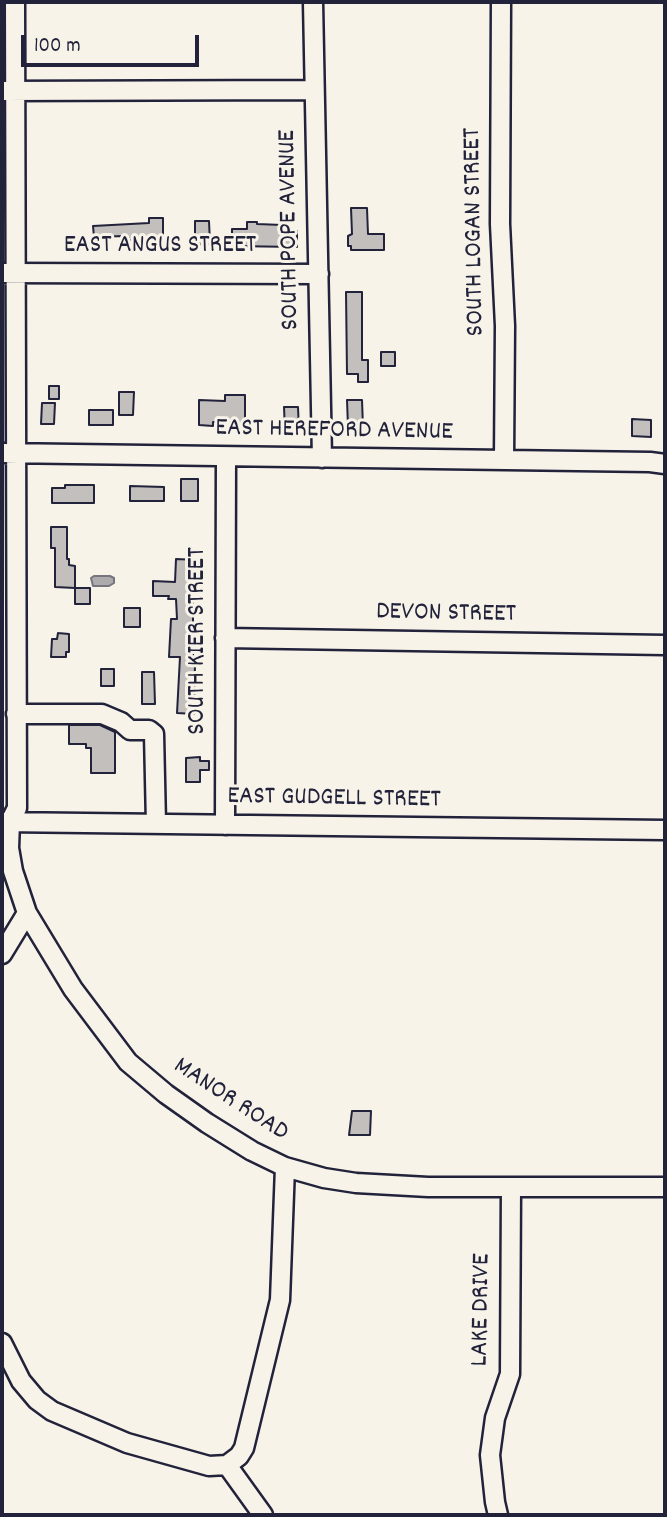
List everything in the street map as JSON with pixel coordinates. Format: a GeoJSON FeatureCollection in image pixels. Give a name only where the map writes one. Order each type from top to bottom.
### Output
{"type":"FeatureCollection","features":[{"type":"Feature","properties":{"kind":"street","name":"MANOR ROAD"},"geometry":{"type":"LineString","coordinates":[[15,2],[8,91],[9,629],[16,714],[17,808],[6,822],[13,871],[27,913],[73,989],[128,1062],[166,1094],[207,1123],[252,1151],[285,1167],[324,1178],[356,1183],[428,1187],[665,1187]]}},
{"type":"Feature","properties":{"kind":"street","name":"SOUTH POPE AVENUE"},"geometry":{"type":"LineString","coordinates":[[313,2],[322,458]]}},
{"type":"Feature","properties":{"kind":"street","name":"SOUTH LOGAN STREET"},"geometry":{"type":"LineString","coordinates":[[501,2],[500,224],[505,326],[504,460]]}},
{"type":"Feature","properties":{"kind":"street"},"geometry":{"type":"LineString","coordinates":[[8,91],[314,90]]}},
{"type":"Feature","properties":{"kind":"street","name":"EAST ANGUS STREET"},"geometry":{"type":"LineString","coordinates":[[9,273],[318,274]]}},
{"type":"Feature","properties":{"kind":"street","name":"EAST HEREFORD AVENUE"},"geometry":{"type":"LineString","coordinates":[[9,454],[665,464]]}},
{"type":"Feature","properties":{"kind":"street","name":"SOUTH KIER STREET"},"geometry":{"type":"LineString","coordinates":[[225,825],[226,457]]}},
{"type":"Feature","properties":{"kind":"street","name":"DEVON STREET"},"geometry":{"type":"LineString","coordinates":[[225,638],[665,645]]}},
{"type":"Feature","properties":{"kind":"street"},"geometry":{"type":"LineString","coordinates":[[16,714],[102,714],[121,722],[130,730],[149,730],[154,734],[156,824]]}},
{"type":"Feature","properties":{"kind":"street","name":"EAST GUDGELL STREET"},"geometry":{"type":"LineString","coordinates":[[6,822],[665,830]]}},
{"type":"Feature","properties":{"kind":"street"},"geometry":{"type":"LineString","coordinates":[[2,954],[27,913]]}},
{"type":"Feature","properties":{"kind":"street"},"geometry":{"type":"LineString","coordinates":[[2,1343],[21,1381],[52,1411],[127,1443],[208,1466],[228,1465],[239,1457],[244,1448],[280,1300],[285,1167]]}},
{"type":"Feature","properties":{"kind":"street","name":"LAKE DRIVE"},"geometry":{"type":"LineString","coordinates":[[498,1515],[491,1455],[495,1418],[510,1374],[511,1187]]}},
{"type":"Feature","properties":{"kind":"street"},"geometry":{"type":"LineString","coordinates":[[228,1465],[263,1515]]}},
{"type":"Feature","properties":{"kind":"shaded area"},"geometry":{"type":"Polygon","coordinates":[[[110,576],[114,578],[114,583],[109,586],[93,586],[91,578],[110,576]]]}},
{"type":"Feature","properties":{"kind":"building"},"geometry":{"type":"Polygon","coordinates":[[[351,208],[367,208],[368,234],[384,234],[384,250],[351,250],[348,236],[352,234],[351,208]]]}},
{"type":"Feature","properties":{"kind":"building"},"geometry":{"type":"Polygon","coordinates":[[[149,218],[163,218],[163,237],[158,237],[158,240],[129,240],[125,236],[94,237],[93,226],[149,223],[149,218]]]}},
{"type":"Feature","properties":{"kind":"building"},"geometry":{"type":"Polygon","coordinates":[[[195,221],[209,221],[210,244],[195,245],[195,221]]]}},
{"type":"Feature","properties":{"kind":"building"},"geometry":{"type":"Polygon","coordinates":[[[247,222],[282,225],[282,230],[297,231],[297,247],[232,246],[232,229],[247,229],[247,222]]]}},
{"type":"Feature","properties":{"kind":"building"},"geometry":{"type":"Polygon","coordinates":[[[346,292],[362,292],[362,360],[368,360],[368,382],[358,382],[358,374],[347,374],[346,292]]]}},
{"type":"Feature","properties":{"kind":"building"},"geometry":{"type":"Polygon","coordinates":[[[381,352],[395,352],[395,366],[381,366],[381,352]]]}},
{"type":"Feature","properties":{"kind":"building"},"geometry":{"type":"Polygon","coordinates":[[[49,386],[59,386],[59,399],[49,399],[49,386]]]}},
{"type":"Feature","properties":{"kind":"building"},"geometry":{"type":"Polygon","coordinates":[[[119,392],[134,392],[133,415],[119,415],[119,392]]]}},
{"type":"Feature","properties":{"kind":"building"},"geometry":{"type":"Polygon","coordinates":[[[225,395],[245,395],[245,426],[234,426],[234,422],[213,422],[213,426],[199,425],[199,400],[225,401],[225,395]]]}},
{"type":"Feature","properties":{"kind":"building"},"geometry":{"type":"Polygon","coordinates":[[[347,400],[362,400],[363,427],[348,427],[347,400]]]}},
{"type":"Feature","properties":{"kind":"building"},"geometry":{"type":"Polygon","coordinates":[[[42,403],[55,403],[54,424],[41,424],[42,403]]]}},
{"type":"Feature","properties":{"kind":"building"},"geometry":{"type":"Polygon","coordinates":[[[284,407],[298,407],[299,430],[285,431],[284,407]]]}},
{"type":"Feature","properties":{"kind":"building"},"geometry":{"type":"Polygon","coordinates":[[[89,410],[113,410],[113,425],[89,425],[89,410]]]}},
{"type":"Feature","properties":{"kind":"building"},"geometry":{"type":"Polygon","coordinates":[[[632,419],[651,420],[651,437],[632,436],[632,419]]]}},
{"type":"Feature","properties":{"kind":"building"},"geometry":{"type":"Polygon","coordinates":[[[181,479],[198,479],[198,501],[181,501],[181,479]]]}},
{"type":"Feature","properties":{"kind":"building"},"geometry":{"type":"Polygon","coordinates":[[[65,485],[94,485],[94,503],[52,503],[52,488],[65,488],[65,485]]]}},
{"type":"Feature","properties":{"kind":"building"},"geometry":{"type":"Polygon","coordinates":[[[130,486],[164,487],[164,501],[130,501],[130,486]]]}},
{"type":"Feature","properties":{"kind":"building"},"geometry":{"type":"Polygon","coordinates":[[[51,527],[67,527],[67,559],[69,565],[75,566],[75,588],[55,587],[55,548],[51,548],[51,527]]]}},
{"type":"Feature","properties":{"kind":"building"},"geometry":{"type":"Polygon","coordinates":[[[176,559],[198,560],[193,599],[194,714],[177,713],[180,657],[169,657],[171,619],[177,619],[176,599],[153,596],[153,581],[175,582],[176,559]]]}},
{"type":"Feature","properties":{"kind":"building"},"geometry":{"type":"Polygon","coordinates":[[[75,588],[90,588],[90,604],[75,604],[75,588]]]}},
{"type":"Feature","properties":{"kind":"building"},"geometry":{"type":"Polygon","coordinates":[[[124,608],[140,608],[140,627],[124,627],[124,608]]]}},
{"type":"Feature","properties":{"kind":"building"},"geometry":{"type":"Polygon","coordinates":[[[58,633],[69,634],[69,652],[66,652],[66,657],[51,657],[52,639],[57,639],[58,633]]]}},
{"type":"Feature","properties":{"kind":"building"},"geometry":{"type":"Polygon","coordinates":[[[101,669],[114,669],[114,686],[101,686],[101,669]]]}},
{"type":"Feature","properties":{"kind":"building"},"geometry":{"type":"Polygon","coordinates":[[[142,672],[154,672],[155,704],[142,704],[142,672]]]}},
{"type":"Feature","properties":{"kind":"building"},"geometry":{"type":"Polygon","coordinates":[[[69,725],[100,725],[115,732],[115,773],[91,773],[91,748],[86,748],[86,744],[69,744],[69,725]]]}},
{"type":"Feature","properties":{"kind":"building"},"geometry":{"type":"Polygon","coordinates":[[[200,757],[200,761],[209,761],[209,770],[200,770],[200,782],[186,782],[186,758],[200,757]]]}},
{"type":"Feature","properties":{"kind":"building"},"geometry":{"type":"Polygon","coordinates":[[[352,1111],[371,1111],[370,1135],[349,1135],[352,1111]]]}}]}
